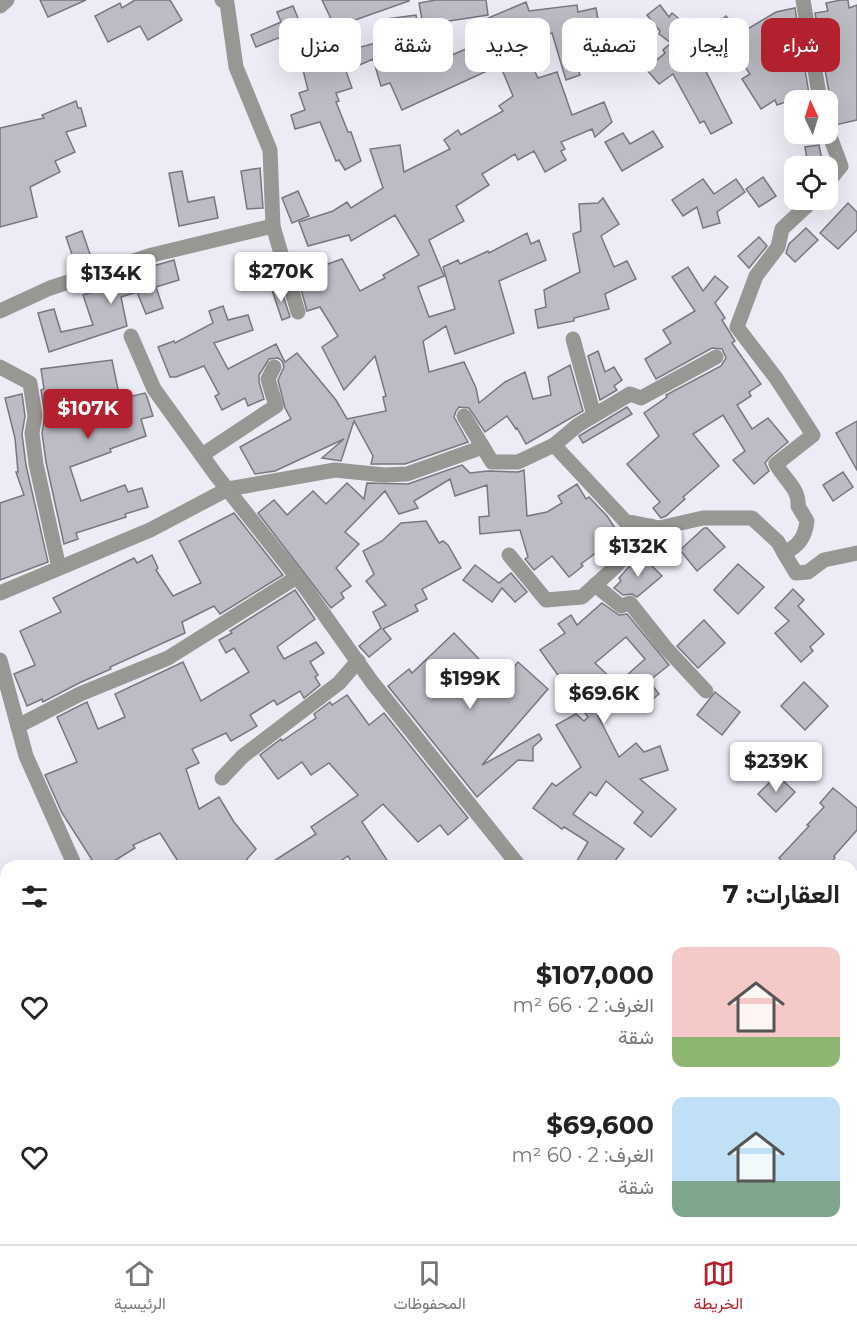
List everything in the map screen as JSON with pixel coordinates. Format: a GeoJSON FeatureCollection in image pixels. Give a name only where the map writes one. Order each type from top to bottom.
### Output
{"type":"FeatureCollection","features":[{"type":"Feature","properties":{"kind":"street"},"geometry":{"type":"LineString","coordinates":[[0,6],[7,0]]}},
{"type":"Feature","properties":{"kind":"street"},"geometry":{"type":"LineString","coordinates":[[222,0],[227,3],[236,67],[270,150],[273,226],[298,312]]}},
{"type":"Feature","properties":{"kind":"street"},"geometry":{"type":"LineString","coordinates":[[803,0],[817,90]]}},
{"type":"Feature","properties":{"kind":"street"},"geometry":{"type":"LineString","coordinates":[[784,553],[796,548],[805,533],[807,521],[798,506],[799,500],[792,485],[776,464],[813,435],[776,378],[737,327],[756,276],[778,247],[782,229],[802,210]]}},
{"type":"Feature","properties":{"kind":"street"},"geometry":{"type":"LineString","coordinates":[[0,311],[50,288],[152,255],[273,226]]}},
{"type":"Feature","properties":{"kind":"street"},"geometry":{"type":"LineString","coordinates":[[131,336],[154,389],[202,455],[297,577],[358,661],[514,860]]}},
{"type":"Feature","properties":{"kind":"street"},"geometry":{"type":"LineString","coordinates":[[573,339],[594,415]]}},
{"type":"Feature","properties":{"kind":"street"},"geometry":{"type":"LineString","coordinates":[[464,416],[492,462],[518,462],[554,445],[578,424],[630,394],[641,398],[717,357]]}},
{"type":"Feature","properties":{"kind":"street"},"geometry":{"type":"LineString","coordinates":[[0,367],[30,383],[35,416],[32,433],[36,464],[59,568]]}},
{"type":"Feature","properties":{"kind":"street"},"geometry":{"type":"LineString","coordinates":[[202,455],[276,405],[268,379],[274,367]]}},
{"type":"Feature","properties":{"kind":"street"},"geometry":{"type":"LineString","coordinates":[[554,445],[625,522],[659,528],[703,518],[752,518],[778,543],[796,573],[808,572],[824,560],[857,553]]}},
{"type":"Feature","properties":{"kind":"street"},"geometry":{"type":"LineString","coordinates":[[0,593],[150,530],[228,489],[335,470],[384,475],[407,474],[483,447]]}},
{"type":"Feature","properties":{"kind":"street"},"geometry":{"type":"LineString","coordinates":[[509,555],[546,600],[582,597],[614,568],[651,526]]}},
{"type":"Feature","properties":{"kind":"street"},"geometry":{"type":"LineString","coordinates":[[18,726],[80,694],[168,658],[297,577]]}},
{"type":"Feature","properties":{"kind":"street"},"geometry":{"type":"LineString","coordinates":[[596,585],[621,606],[630,603],[665,647],[706,691]]}},
{"type":"Feature","properties":{"kind":"street"},"geometry":{"type":"LineString","coordinates":[[0,660],[26,756],[72,860]]}},
{"type":"Feature","properties":{"kind":"street"},"geometry":{"type":"LineString","coordinates":[[222,778],[243,756],[339,683],[358,661]]}},
{"type":"Feature","properties":{"kind":"building"},"geometry":{"type":"Polygon","coordinates":[[[40,0],[86,0],[48,17],[40,0]]]}},
{"type":"Feature","properties":{"kind":"building"},"geometry":{"type":"Polygon","coordinates":[[[135,0],[170,0],[182,20],[148,40],[140,26],[108,42],[95,16],[120,3],[122,8],[135,0]]]}},
{"type":"Feature","properties":{"kind":"building"},"geometry":{"type":"Polygon","coordinates":[[[322,0],[409,0],[361,18],[331,18],[322,0]]]}},
{"type":"Feature","properties":{"kind":"building"},"geometry":{"type":"Polygon","coordinates":[[[436,0],[486,0],[488,15],[453,20],[453,18],[422,18],[419,3],[436,0]]]}},
{"type":"Feature","properties":{"kind":"building"},"geometry":{"type":"Polygon","coordinates":[[[848,0],[849,8],[857,5],[857,120],[838,124],[838,90],[829,90],[825,72],[840,72],[840,18],[816,18],[815,13],[828,11],[826,3],[848,0]]]}},
{"type":"Feature","properties":{"kind":"building"},"geometry":{"type":"Polygon","coordinates":[[[526,2],[529,11],[577,5],[578,12],[596,8],[598,18],[562,18],[562,67],[552,33],[550,34],[550,18],[488,18],[526,2]]]}},
{"type":"Feature","properties":{"kind":"building"},"geometry":{"type":"Polygon","coordinates":[[[660,5],[669,17],[672,13],[678,18],[669,18],[669,42],[659,34],[657,18],[649,18],[647,15],[660,5]]]}},
{"type":"Feature","properties":{"kind":"building"},"geometry":{"type":"Polygon","coordinates":[[[293,6],[298,18],[279,18],[277,12],[293,6]]]}},
{"type":"Feature","properties":{"kind":"building"},"geometry":{"type":"Polygon","coordinates":[[[795,8],[797,18],[766,18],[776,12],[795,8]]]}},
{"type":"Feature","properties":{"kind":"building"},"geometry":{"type":"Polygon","coordinates":[[[416,15],[416,18],[394,18],[416,15]]]}},
{"type":"Feature","properties":{"kind":"building"},"geometry":{"type":"Polygon","coordinates":[[[761,21],[761,72],[805,72],[808,90],[784,90],[784,102],[777,105],[775,100],[761,109],[742,79],[750,74],[749,28],[761,21]]]}},
{"type":"Feature","properties":{"kind":"building"},"geometry":{"type":"Polygon","coordinates":[[[279,23],[279,38],[256,47],[251,35],[279,23]]]}},
{"type":"Feature","properties":{"kind":"building"},"geometry":{"type":"Polygon","coordinates":[[[373,44],[373,59],[361,64],[361,47],[373,44]]]}},
{"type":"Feature","properties":{"kind":"building"},"geometry":{"type":"Polygon","coordinates":[[[669,45],[669,72],[706,72],[732,123],[711,134],[704,121],[700,123],[673,74],[659,84],[649,72],[657,72],[657,60],[665,53],[663,50],[669,45]]]}},
{"type":"Feature","properties":{"kind":"building"},"geometry":{"type":"Polygon","coordinates":[[[465,49],[465,72],[485,72],[402,110],[390,83],[381,86],[377,72],[453,72],[453,54],[465,49]]]}},
{"type":"Feature","properties":{"kind":"building"},"geometry":{"type":"Polygon","coordinates":[[[304,72],[346,72],[352,88],[336,93],[339,101],[336,102],[348,132],[351,132],[361,161],[345,170],[339,160],[336,161],[320,122],[295,129],[291,115],[305,110],[299,93],[308,90],[304,72]]]}},
{"type":"Feature","properties":{"kind":"building"},"geometry":{"type":"Polygon","coordinates":[[[503,72],[535,72],[538,78],[557,72],[572,115],[604,102],[612,122],[595,137],[592,129],[561,142],[565,149],[561,151],[566,160],[545,172],[534,151],[518,160],[515,154],[482,174],[489,185],[456,206],[464,221],[429,240],[444,276],[418,287],[429,317],[455,309],[443,267],[458,260],[460,264],[488,251],[489,253],[527,233],[531,244],[539,240],[546,260],[499,281],[514,333],[455,354],[446,326],[423,341],[429,372],[464,362],[476,388],[479,403],[505,382],[525,372],[533,399],[551,395],[548,377],[570,365],[583,411],[526,444],[507,416],[485,432],[469,408],[459,407],[454,417],[468,442],[405,464],[371,464],[373,456],[354,421],[341,461],[322,458],[344,439],[275,471],[255,474],[240,447],[291,419],[285,408],[278,380],[284,367],[282,361],[278,358],[269,359],[259,375],[264,399],[248,406],[245,398],[222,410],[215,396],[219,394],[204,366],[176,377],[170,377],[158,347],[174,341],[175,343],[213,323],[209,311],[223,306],[228,320],[248,315],[253,330],[214,343],[228,369],[276,344],[285,362],[297,353],[336,400],[347,419],[386,411],[383,397],[386,396],[375,356],[344,390],[322,347],[338,336],[320,307],[307,311],[298,278],[312,272],[311,270],[342,259],[360,291],[385,278],[383,275],[419,255],[395,215],[351,241],[349,235],[308,246],[299,222],[333,211],[347,202],[351,208],[383,188],[370,149],[400,145],[404,172],[450,149],[444,140],[458,130],[461,135],[503,111],[499,106],[513,96],[503,72]]]}},
{"type":"Feature","properties":{"kind":"building"},"geometry":{"type":"Polygon","coordinates":[[[564,72],[579,72],[580,75],[566,80],[564,72]]]}},
{"type":"Feature","properties":{"kind":"building"},"geometry":{"type":"Polygon","coordinates":[[[76,101],[78,108],[81,108],[86,126],[66,132],[75,152],[55,161],[60,172],[30,187],[37,217],[0,227],[0,128],[44,118],[42,115],[76,101]]]}},
{"type":"Feature","properties":{"kind":"building"},"geometry":{"type":"Polygon","coordinates":[[[653,131],[663,147],[622,171],[605,142],[623,133],[630,144],[653,131]]]}},
{"type":"Feature","properties":{"kind":"building"},"geometry":{"type":"Polygon","coordinates":[[[819,145],[821,156],[806,156],[805,147],[819,145]]]}},
{"type":"Feature","properties":{"kind":"building"},"geometry":{"type":"Polygon","coordinates":[[[260,168],[263,208],[247,209],[241,171],[260,168]]]}},
{"type":"Feature","properties":{"kind":"building"},"geometry":{"type":"Polygon","coordinates":[[[182,171],[188,202],[214,197],[218,218],[179,226],[169,173],[182,171]]]}},
{"type":"Feature","properties":{"kind":"building"},"geometry":{"type":"Polygon","coordinates":[[[763,177],[776,196],[759,207],[746,189],[763,177]]]}},
{"type":"Feature","properties":{"kind":"building"},"geometry":{"type":"Polygon","coordinates":[[[703,179],[714,194],[736,179],[745,192],[717,212],[720,223],[703,228],[697,207],[683,216],[672,200],[703,179]]]}},
{"type":"Feature","properties":{"kind":"building"},"geometry":{"type":"Polygon","coordinates":[[[298,191],[309,216],[292,223],[282,198],[298,191]]]}},
{"type":"Feature","properties":{"kind":"building"},"geometry":{"type":"Polygon","coordinates":[[[603,198],[619,224],[601,236],[614,267],[627,261],[636,279],[605,294],[609,309],[574,318],[574,321],[538,328],[535,310],[546,307],[544,290],[580,272],[573,234],[581,231],[579,204],[598,203],[603,198]]]}},
{"type":"Feature","properties":{"kind":"building"},"geometry":{"type":"Polygon","coordinates":[[[848,203],[857,212],[857,230],[838,249],[820,233],[848,203]]]}},
{"type":"Feature","properties":{"kind":"building"},"geometry":{"type":"Polygon","coordinates":[[[806,228],[818,240],[795,262],[786,253],[789,244],[806,228]]]}},
{"type":"Feature","properties":{"kind":"building"},"geometry":{"type":"Polygon","coordinates":[[[82,231],[91,257],[75,263],[66,237],[82,231]]]}},
{"type":"Feature","properties":{"kind":"building"},"geometry":{"type":"Polygon","coordinates":[[[759,237],[767,246],[749,268],[738,256],[759,237]]]}},
{"type":"Feature","properties":{"kind":"building"},"geometry":{"type":"Polygon","coordinates":[[[174,260],[179,280],[156,287],[163,308],[146,314],[137,292],[121,297],[127,326],[49,352],[38,313],[54,309],[61,332],[93,325],[83,295],[101,289],[99,284],[115,277],[174,260]]]}},
{"type":"Feature","properties":{"kind":"building"},"geometry":{"type":"Polygon","coordinates":[[[688,267],[703,291],[715,276],[728,287],[715,303],[725,318],[722,320],[735,341],[732,343],[761,384],[749,392],[751,396],[737,405],[752,429],[768,418],[788,442],[765,463],[769,471],[754,484],[733,460],[745,451],[723,415],[693,434],[719,466],[683,497],[685,499],[661,518],[653,508],[660,502],[627,464],[659,436],[644,413],[667,397],[666,395],[721,366],[726,358],[722,349],[712,348],[656,379],[645,359],[671,343],[663,330],[695,311],[672,277],[688,267]]]}},
{"type":"Feature","properties":{"kind":"building"},"geometry":{"type":"Polygon","coordinates":[[[280,286],[290,317],[282,320],[272,290],[280,286]]]}},
{"type":"Feature","properties":{"kind":"building"},"geometry":{"type":"Polygon","coordinates":[[[598,351],[605,372],[614,367],[622,380],[614,386],[617,390],[600,400],[588,356],[598,351]]]}},
{"type":"Feature","properties":{"kind":"building"},"geometry":{"type":"Polygon","coordinates":[[[112,360],[120,399],[145,393],[147,397],[153,416],[141,419],[146,436],[70,467],[81,501],[125,485],[128,492],[142,488],[148,507],[125,514],[126,517],[76,533],[78,539],[64,544],[42,433],[45,415],[41,390],[44,389],[41,369],[112,360]]]}},
{"type":"Feature","properties":{"kind":"building"},"geometry":{"type":"Polygon","coordinates":[[[22,394],[25,416],[22,434],[26,465],[48,562],[0,580],[0,503],[24,495],[16,472],[18,472],[15,438],[5,398],[22,394]]]}},
{"type":"Feature","properties":{"kind":"building"},"geometry":{"type":"Polygon","coordinates":[[[627,407],[632,414],[583,443],[579,436],[627,407]]]}},
{"type":"Feature","properties":{"kind":"building"},"geometry":{"type":"Polygon","coordinates":[[[857,421],[857,470],[836,433],[857,421]]]}},
{"type":"Feature","properties":{"kind":"building"},"geometry":{"type":"Polygon","coordinates":[[[462,465],[470,473],[524,470],[527,516],[547,512],[562,503],[558,496],[577,484],[586,499],[589,497],[607,516],[623,540],[611,547],[609,543],[581,564],[583,566],[569,577],[552,556],[534,570],[525,559],[528,557],[520,530],[480,534],[479,517],[489,516],[487,485],[455,496],[450,479],[414,501],[418,508],[399,514],[385,491],[345,532],[359,544],[336,568],[351,586],[341,593],[344,598],[331,608],[258,513],[274,500],[287,515],[313,491],[326,504],[347,483],[364,499],[367,483],[408,484],[462,465]]]}},
{"type":"Feature","properties":{"kind":"building"},"geometry":{"type":"Polygon","coordinates":[[[843,472],[853,487],[833,501],[823,485],[843,472]]]}},
{"type":"Feature","properties":{"kind":"building"},"geometry":{"type":"Polygon","coordinates":[[[234,513],[283,575],[220,614],[214,606],[182,622],[185,633],[110,667],[111,669],[43,702],[42,699],[27,706],[14,674],[35,665],[20,631],[61,612],[53,598],[134,558],[137,563],[152,555],[158,568],[156,570],[173,596],[201,583],[179,541],[234,513]]]}},
{"type":"Feature","properties":{"kind":"building"},"geometry":{"type":"Polygon","coordinates":[[[426,521],[439,543],[443,541],[448,545],[461,568],[422,589],[427,599],[415,605],[418,611],[383,629],[391,639],[369,657],[359,646],[381,628],[373,612],[386,605],[366,581],[374,574],[363,551],[382,541],[401,523],[426,521]]]}},
{"type":"Feature","properties":{"kind":"building"},"geometry":{"type":"Polygon","coordinates":[[[704,528],[707,528],[725,547],[697,571],[680,550],[704,528]]]}},
{"type":"Feature","properties":{"kind":"building"},"geometry":{"type":"Polygon","coordinates":[[[640,554],[662,576],[637,597],[632,594],[623,595],[614,588],[621,581],[619,578],[640,554]]]}},
{"type":"Feature","properties":{"kind":"building"},"geometry":{"type":"Polygon","coordinates":[[[738,564],[764,587],[738,614],[714,590],[738,564]]]}},
{"type":"Feature","properties":{"kind":"building"},"geometry":{"type":"Polygon","coordinates":[[[475,565],[499,583],[511,573],[527,592],[515,602],[502,588],[492,602],[463,580],[475,565]]]}},
{"type":"Feature","properties":{"kind":"building"},"geometry":{"type":"Polygon","coordinates":[[[793,589],[804,600],[798,606],[824,634],[810,647],[813,651],[801,662],[775,633],[789,621],[775,608],[793,589]]]}},
{"type":"Feature","properties":{"kind":"building"},"geometry":{"type":"Polygon","coordinates":[[[295,590],[315,619],[277,647],[284,659],[316,642],[324,653],[310,662],[318,675],[315,677],[320,685],[304,698],[300,691],[277,705],[274,700],[250,715],[257,726],[231,741],[226,733],[192,749],[199,763],[186,769],[199,809],[219,797],[234,822],[256,849],[247,860],[177,860],[160,833],[133,845],[135,848],[116,860],[92,860],[62,813],[45,775],[77,762],[57,717],[87,702],[98,729],[125,717],[115,694],[183,662],[201,701],[249,672],[234,648],[226,653],[219,640],[232,633],[230,631],[295,590]]]}},
{"type":"Feature","properties":{"kind":"building"},"geometry":{"type":"Polygon","coordinates":[[[602,603],[619,615],[627,614],[669,665],[649,681],[659,694],[641,709],[636,703],[626,710],[617,697],[598,716],[619,757],[636,743],[644,752],[660,746],[668,770],[640,779],[676,809],[651,837],[634,823],[643,812],[606,781],[596,796],[590,792],[573,814],[624,849],[616,860],[578,860],[588,842],[564,827],[562,829],[533,808],[552,783],[556,786],[581,767],[556,725],[576,714],[584,721],[588,717],[540,650],[565,633],[558,624],[571,615],[577,625],[602,603]],[[626,637],[595,663],[617,684],[645,659],[626,637]]]}},
{"type":"Feature","properties":{"kind":"building"},"geometry":{"type":"Polygon","coordinates":[[[704,620],[725,643],[698,668],[677,646],[704,620]]]}},
{"type":"Feature","properties":{"kind":"building"},"geometry":{"type":"Polygon","coordinates":[[[454,633],[501,682],[518,662],[548,689],[482,765],[539,734],[542,739],[533,747],[533,761],[518,760],[477,797],[388,686],[409,669],[412,673],[454,633]]]}},
{"type":"Feature","properties":{"kind":"building"},"geometry":{"type":"Polygon","coordinates":[[[804,682],[828,706],[805,730],[781,706],[804,682]]]}},
{"type":"Feature","properties":{"kind":"building"},"geometry":{"type":"Polygon","coordinates":[[[715,692],[740,712],[722,735],[697,715],[715,692]]]}},
{"type":"Feature","properties":{"kind":"building"},"geometry":{"type":"Polygon","coordinates":[[[347,695],[369,725],[384,713],[468,818],[448,835],[440,825],[418,842],[383,804],[362,822],[387,860],[350,860],[348,856],[342,860],[275,860],[316,834],[311,827],[358,795],[329,763],[311,775],[302,762],[278,779],[260,755],[316,718],[314,714],[330,702],[332,705],[347,695]]]}},
{"type":"Feature","properties":{"kind":"building"},"geometry":{"type":"Polygon","coordinates":[[[777,775],[795,792],[776,812],[758,794],[777,775]]]}},
{"type":"Feature","properties":{"kind":"building"},"geometry":{"type":"Polygon","coordinates":[[[833,788],[857,808],[857,830],[834,856],[833,860],[781,860],[779,858],[824,807],[820,803],[833,788]]]}}]}
